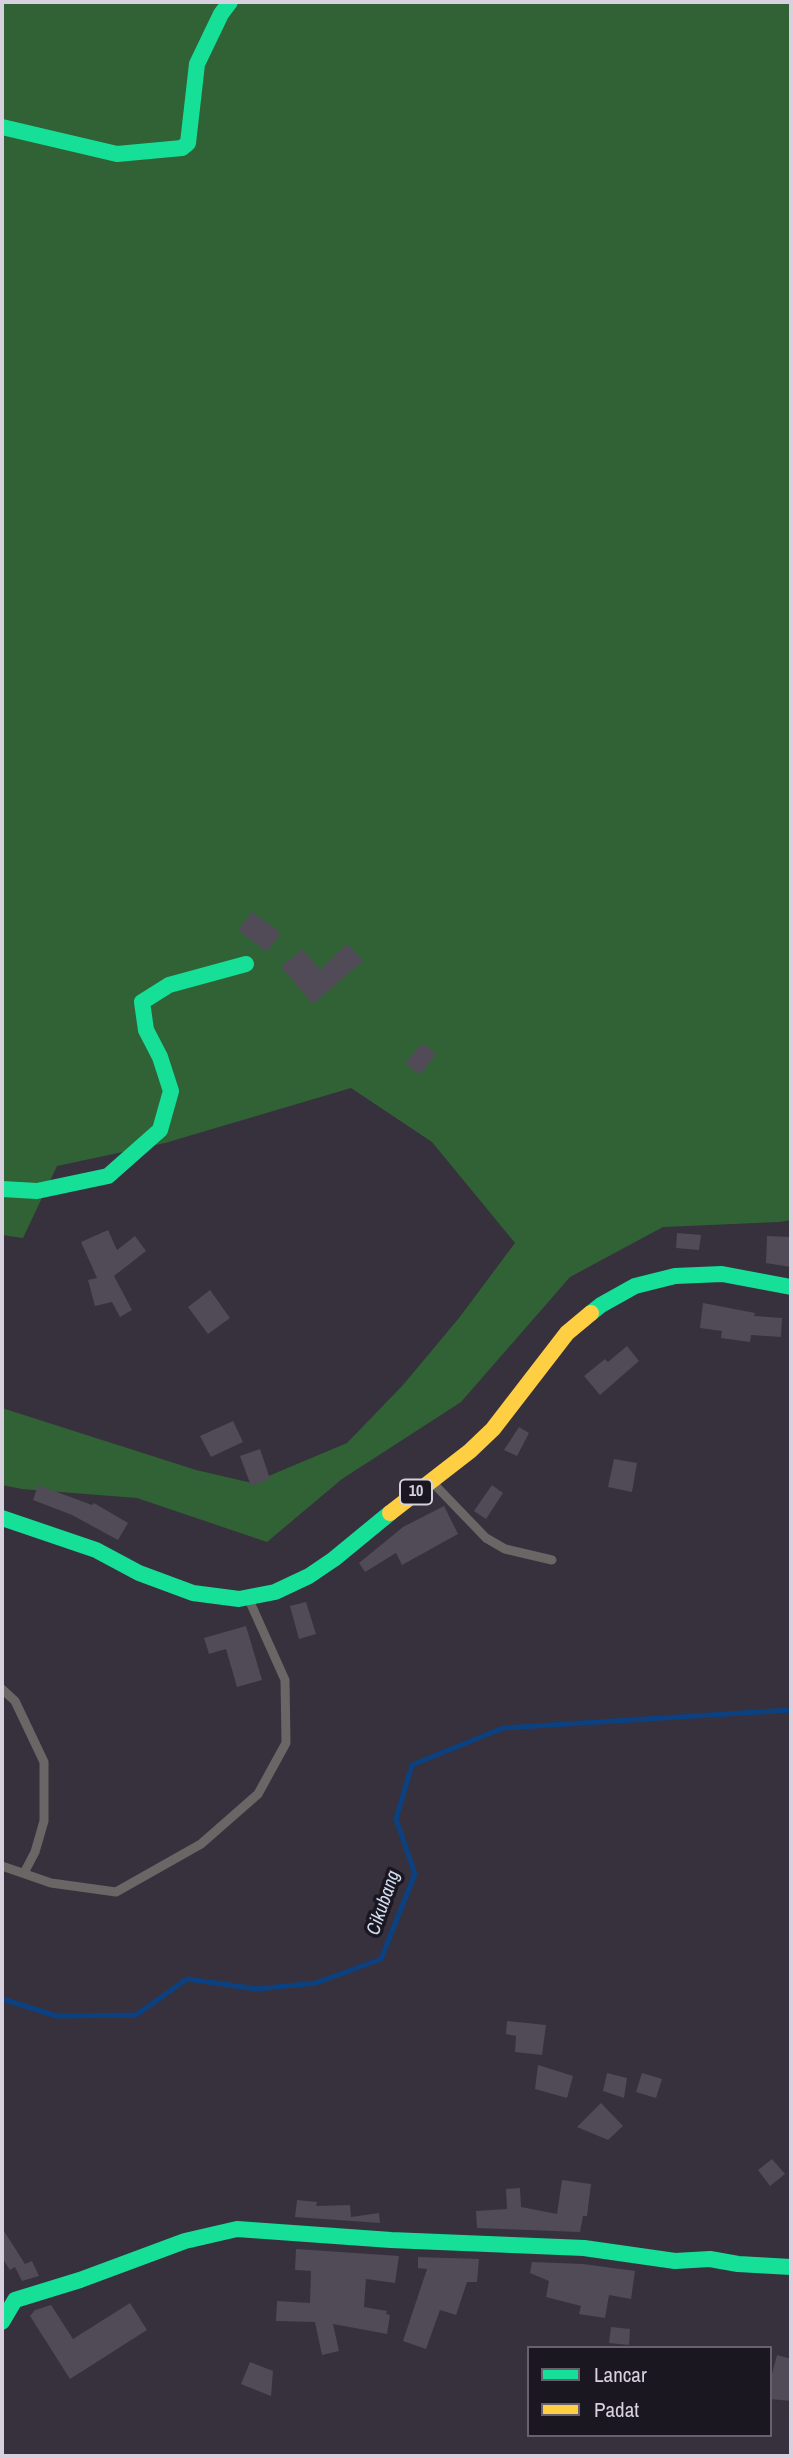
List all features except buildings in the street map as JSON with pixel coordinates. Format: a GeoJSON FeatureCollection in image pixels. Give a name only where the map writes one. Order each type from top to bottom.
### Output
{"type":"FeatureCollection","features":[{"type":"Feature","properties":{"kind":"main road"},"geometry":{"type":"LineString","coordinates":[[2,127],[117,154],[182,148],[188,143],[197,64],[221,14],[230,2]]}},
{"type":"Feature","properties":{"kind":"main road"},"geometry":{"type":"LineString","coordinates":[[2,1189],[37,1191],[108,1176],[160,1130],[171,1091],[160,1057],[146,1030],[142,1002],[169,985],[246,964]]}},
{"type":"Feature","properties":{"kind":"main road","name":"10"},"geometry":{"type":"LineString","coordinates":[[2,1518],[96,1550],[139,1573],[193,1593],[239,1599],[275,1592],[309,1576],[334,1559],[430,1480],[470,1451],[493,1429],[567,1333],[601,1304],[635,1286],[675,1276],[722,1274],[791,1287]]}},
{"type":"Feature","properties":{"kind":"main road"},"geometry":{"type":"LineString","coordinates":[[2,2322],[15,2300],[80,2280],[185,2241],[237,2229],[391,2240],[584,2248],[675,2261],[710,2259],[738,2264],[791,2267]]}},
{"type":"Feature","properties":{"kind":"lane"},"geometry":{"type":"LineString","coordinates":[[430,1480],[486,1538],[505,1549],[552,1560]]}},
{"type":"Feature","properties":{"kind":"lane"},"geometry":{"type":"LineString","coordinates":[[2,1866],[51,1883],[116,1892],[201,1844],[258,1794],[286,1743],[285,1680],[248,1597]]}},
{"type":"Feature","properties":{"kind":"lane"},"geometry":{"type":"LineString","coordinates":[[2,1689],[15,1701],[44,1762],[44,1821],[35,1852],[24,1873]]}},
{"type":"Feature","properties":{"kind":"green space"},"geometry":{"type":"Polygon","coordinates":[[[2,2],[791,2],[791,1220],[663,1227],[570,1277],[461,1402],[342,1479],[267,1542],[137,1498],[2,1485],[2,1408],[196,1470],[252,1483],[347,1443],[403,1385],[459,1318],[515,1243],[432,1142],[351,1088],[165,1143],[57,1166],[23,1238],[2,1235],[2,2]]]}},
{"type":"Feature","properties":{"kind":"waterway","name":"Cikubang"},"geometry":{"type":"LineString","coordinates":[[2,1999],[57,2016],[136,2015],[187,1979],[257,1989],[316,1983],[381,1959],[415,1874],[396,1819],[412,1765],[503,1728],[791,1710]]}},
{"type":"Feature","properties":{"kind":"traffic: fast"},"geometry":{"type":"LineString","coordinates":[[2,127],[117,154],[182,148],[188,143],[197,64],[221,14],[230,2]]}},
{"type":"Feature","properties":{"kind":"traffic: fast"},"geometry":{"type":"LineString","coordinates":[[2,1189],[37,1191],[108,1176],[160,1130],[171,1091],[160,1057],[146,1030],[142,1002],[169,985],[246,964]]}},
{"type":"Feature","properties":{"kind":"traffic: fast"},"geometry":{"type":"LineString","coordinates":[[591,1313],[635,1286],[675,1276],[722,1274],[791,1287]]}},
{"type":"Feature","properties":{"kind":"traffic: fast"},"geometry":{"type":"LineString","coordinates":[[2,1518],[96,1550],[139,1573],[193,1593],[239,1599],[275,1592],[309,1576],[390,1513]]}},
{"type":"Feature","properties":{"kind":"traffic: fast"},"geometry":{"type":"LineString","coordinates":[[2,2322],[15,2300],[80,2280],[185,2241],[237,2229],[391,2240],[584,2248],[675,2261],[710,2259],[738,2264],[791,2267]]}},
{"type":"Feature","properties":{"kind":"traffic: slow"},"geometry":{"type":"LineString","coordinates":[[390,1513],[470,1451],[493,1429],[567,1333],[591,1313]]}}]}
